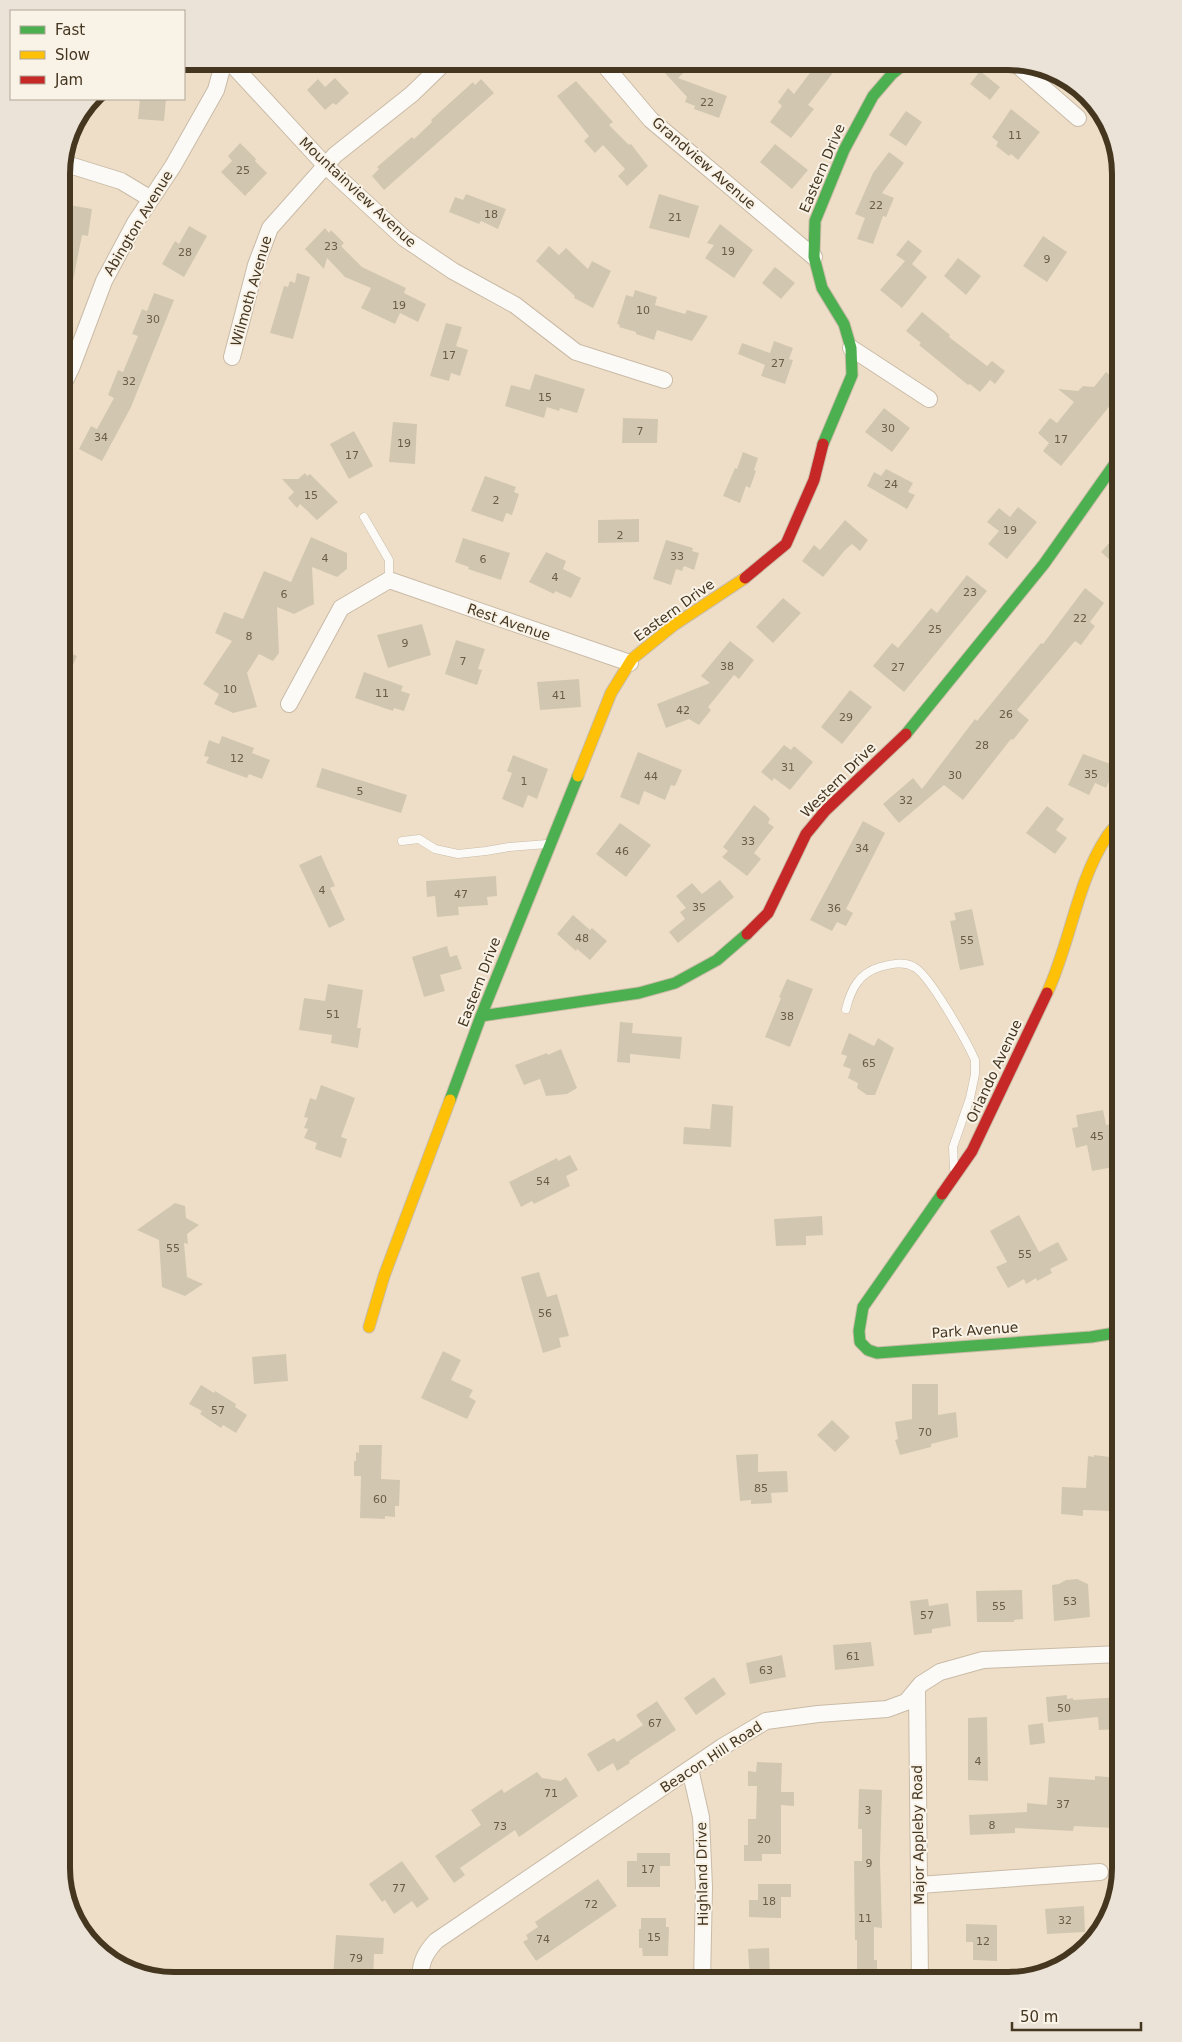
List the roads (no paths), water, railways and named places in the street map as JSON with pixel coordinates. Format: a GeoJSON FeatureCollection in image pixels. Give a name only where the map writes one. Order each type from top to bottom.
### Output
{"type":"FeatureCollection","features":[{"type":"Feature","properties":{"kind":"street","name":"Abington Avenue"},"geometry":{"type":"LineString","coordinates":[[70,371],[104,281],[135,223],[173,166],[216,90],[222,70]]}},
{"type":"Feature","properties":{"kind":"street","name":"Mountainview Avenue"},"geometry":{"type":"LineString","coordinates":[[237,70],[326,166],[404,238],[453,271],[515,305],[576,352],[664,380]]}},
{"type":"Feature","properties":{"kind":"street","name":"Wilmoth Avenue"},"geometry":{"type":"LineString","coordinates":[[232,357],[256,265],[270,228],[335,156],[412,94],[437,70]]}},
{"type":"Feature","properties":{"kind":"street","name":"Grandview Avenue"},"geometry":{"type":"LineString","coordinates":[[609,70],[651,120],[814,257]]}},
{"type":"Feature","properties":{"kind":"street","name":"Eastern Drive"},"geometry":{"type":"LineString","coordinates":[[369,1327],[384,1276],[481,1016],[611,693],[632,659],[674,625],[749,575],[786,544],[814,480],[825,436],[852,375],[851,348],[844,324],[822,288],[814,257],[815,221],[844,150],[873,96],[897,70]]}},
{"type":"Feature","properties":{"kind":"street"},"geometry":{"type":"LineString","coordinates":[[1025,72],[1078,118]]}},
{"type":"Feature","properties":{"kind":"street"},"geometry":{"type":"LineString","coordinates":[[70,166],[121,181],[151,199]]}},
{"type":"Feature","properties":{"kind":"street"},"geometry":{"type":"LineString","coordinates":[[851,348],[929,399]]}},
{"type":"Feature","properties":{"kind":"street","name":"Western Drive"},"geometry":{"type":"LineString","coordinates":[[481,1016],[639,992],[675,983],[717,960],[754,929],[768,913],[806,834],[825,811],[909,731],[1044,564],[1112,468]]}},
{"type":"Feature","properties":{"kind":"street"},"geometry":{"type":"LineString","coordinates":[[289,704],[341,608],[389,580]]}},
{"type":"Feature","properties":{"kind":"street","name":"Rest Avenue"},"geometry":{"type":"LineString","coordinates":[[389,580],[630,663]]}},
{"type":"Feature","properties":{"kind":"street","name":"Orlando Avenue"},"geometry":{"type":"LineString","coordinates":[[860,1318],[864,1307],[972,1150],[1056,974],[1090,868],[1106,837],[1112,830]]}},
{"type":"Feature","properties":{"kind":"street","name":"Park Avenue"},"geometry":{"type":"LineString","coordinates":[[860,1318],[860,1342],[868,1350],[877,1353],[1091,1337],[1112,1334]]}},
{"type":"Feature","properties":{"kind":"street","name":"Beacon Hill Road"},"geometry":{"type":"LineString","coordinates":[[420,1972],[425,1953],[436,1941],[722,1747],[766,1721],[818,1714],[887,1709],[906,1702],[921,1684],[940,1672],[983,1660],[1112,1654]]}},
{"type":"Feature","properties":{"kind":"street","name":"Major Appleby Road"},"geometry":{"type":"LineString","coordinates":[[916,1690],[920,1972]]}},
{"type":"Feature","properties":{"kind":"street","name":"Highland Drive"},"geometry":{"type":"LineString","coordinates":[[690,1769],[701,1817],[704,1887],[702,1972]]}},
{"type":"Feature","properties":{"kind":"street"},"geometry":{"type":"LineString","coordinates":[[919,1885],[1100,1872]]}},
{"type":"Feature","properties":{"kind":"lane"},"geometry":{"type":"LineString","coordinates":[[364,517],[389,560],[389,580]]}},
{"type":"Feature","properties":{"kind":"lane"},"geometry":{"type":"LineString","coordinates":[[402,841],[419,838],[435,849],[458,854],[549,844]]}},
{"type":"Feature","properties":{"kind":"lane"},"geometry":{"type":"LineString","coordinates":[[846,1009],[850,993],[857,982],[867,973],[878,968],[905,963],[915,967],[927,978],[975,1060],[975,1074],[970,1098],[952,1148],[954,1177]]}}]}
